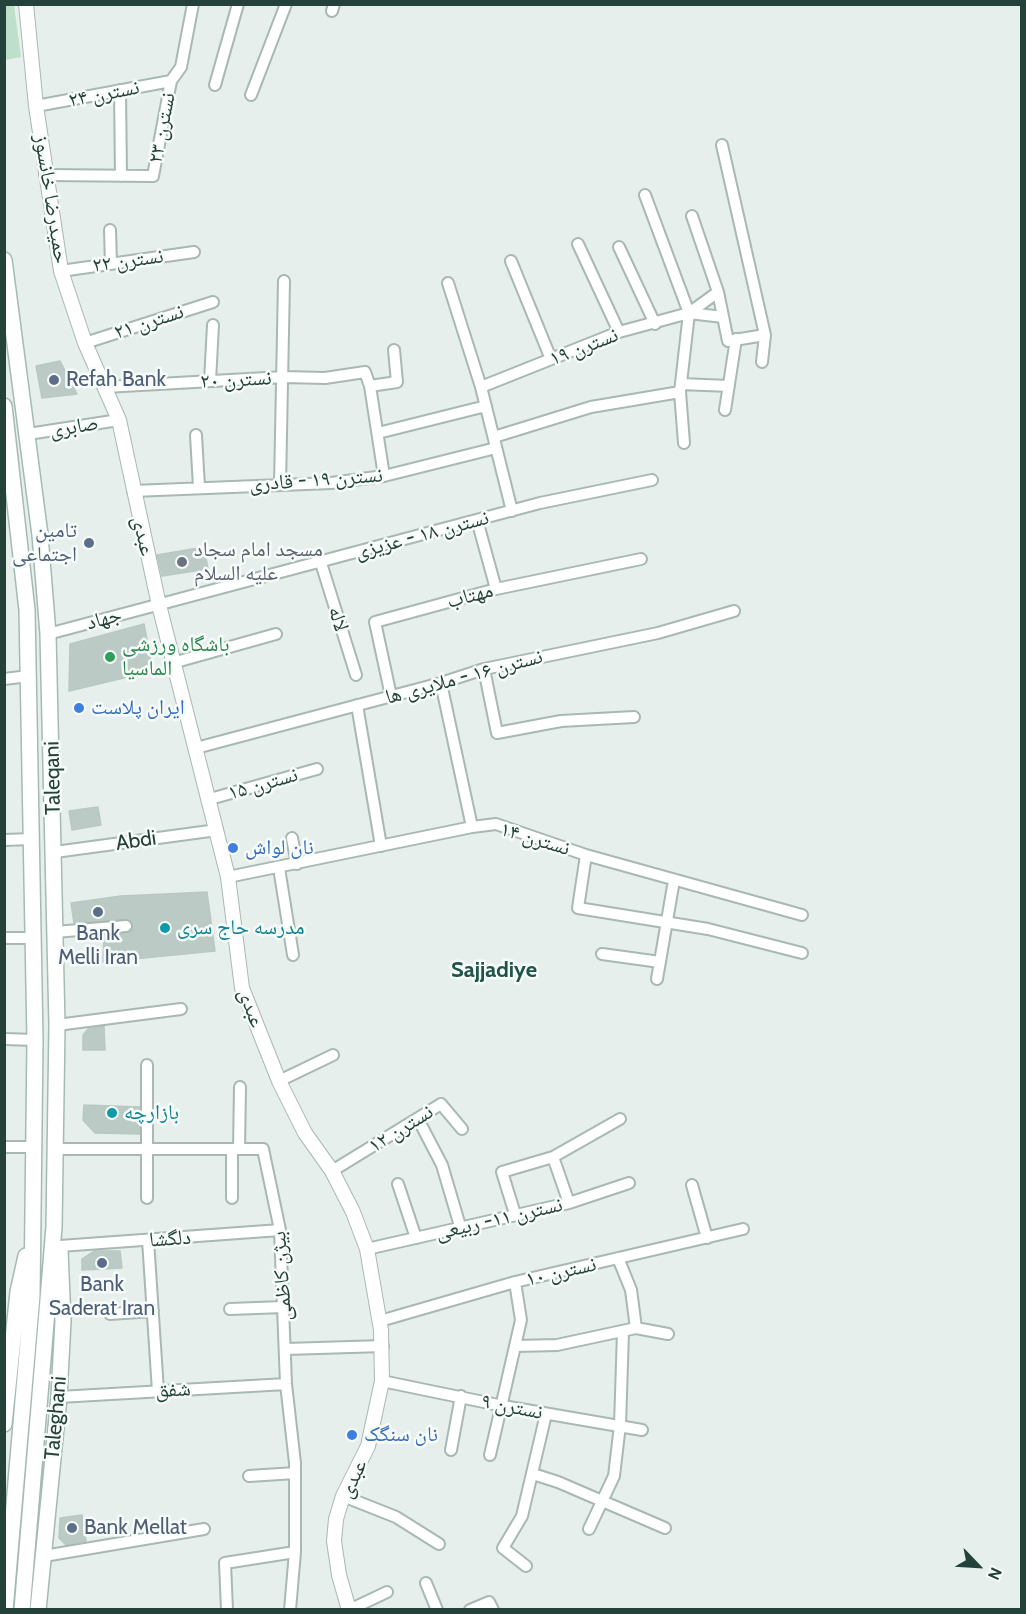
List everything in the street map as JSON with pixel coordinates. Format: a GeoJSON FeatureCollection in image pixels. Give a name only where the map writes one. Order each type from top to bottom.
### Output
{"type":"FeatureCollection","features":[{"type":"Feature","properties":{"kind":"main road","name":"Taleqani"},"geometry":{"type":"LineString","coordinates":[[4,260],[28,434],[48,634],[55,852],[57,1025],[54,1227],[22,1610]]}},
{"type":"Feature","properties":{"kind":"main road","name":"Taleqani"},"geometry":{"type":"LineString","coordinates":[[4,406],[22,559],[29,676],[35,1040],[32,1296],[5,1610]]}},
{"type":"Feature","properties":{"kind":"main road","name":"Taleghani"},"geometry":{"type":"LineString","coordinates":[[38,1610],[59,1397],[63,1321],[60,1246],[54,1227]]}},
{"type":"Feature","properties":{"kind":"main road"},"geometry":{"type":"LineString","coordinates":[[4,1424],[18,1292],[32,1230]]}},
{"type":"Feature","properties":{"kind":"street","name":"حمیدرضا خانسوز"},"geometry":{"type":"LineString","coordinates":[[27,4],[36,106],[61,271],[85,343],[105,387]]}},
{"type":"Feature","properties":{"kind":"street"},"geometry":{"type":"LineString","coordinates":[[171,81],[181,67],[193,4]]}},
{"type":"Feature","properties":{"kind":"street"},"geometry":{"type":"LineString","coordinates":[[215,85],[238,4]]}},
{"type":"Feature","properties":{"kind":"street"},"geometry":{"type":"LineString","coordinates":[[251,95],[286,4]]}},
{"type":"Feature","properties":{"kind":"street","name":"نسترن ۲۴"},"geometry":{"type":"LineString","coordinates":[[36,106],[171,81]]}},
{"type":"Feature","properties":{"kind":"street","name":"نسترن ۲۳"},"geometry":{"type":"LineString","coordinates":[[45,175],[153,176],[171,81]]}},
{"type":"Feature","properties":{"kind":"street"},"geometry":{"type":"LineString","coordinates":[[120,90],[121,176]]}},
{"type":"Feature","properties":{"kind":"street"},"geometry":{"type":"LineString","coordinates":[[722,145],[765,335],[762,362]]}},
{"type":"Feature","properties":{"kind":"street"},"geometry":{"type":"LineString","coordinates":[[645,195],[689,313],[681,388],[684,442]]}},
{"type":"Feature","properties":{"kind":"street"},"geometry":{"type":"LineString","coordinates":[[692,216],[718,292],[728,341],[765,335]]}},
{"type":"Feature","properties":{"kind":"street"},"geometry":{"type":"LineString","coordinates":[[110,230],[111,264]]}},
{"type":"Feature","properties":{"kind":"street"},"geometry":{"type":"LineString","coordinates":[[578,244],[619,332]]}},
{"type":"Feature","properties":{"kind":"street"},"geometry":{"type":"LineString","coordinates":[[619,247],[655,324]]}},
{"type":"Feature","properties":{"kind":"street","name":"نسترن ۲۲"},"geometry":{"type":"LineString","coordinates":[[61,271],[194,252]]}},
{"type":"Feature","properties":{"kind":"street"},"geometry":{"type":"LineString","coordinates":[[511,261],[551,359]]}},
{"type":"Feature","properties":{"kind":"street"},"geometry":{"type":"LineString","coordinates":[[280,485],[284,378],[284,282]]}},
{"type":"Feature","properties":{"kind":"street"},"geometry":{"type":"LineString","coordinates":[[448,283],[481,387],[512,511]]}},
{"type":"Feature","properties":{"kind":"street","name":"نسترن ۱۹"},"geometry":{"type":"LineString","coordinates":[[481,387],[619,332],[689,313],[718,292]]}},
{"type":"Feature","properties":{"kind":"street","name":"نسترن ۲۱"},"geometry":{"type":"LineString","coordinates":[[85,343],[213,302]]}},
{"type":"Feature","properties":{"kind":"street","name":"نسترن ۱۹"},"geometry":{"type":"LineString","coordinates":[[689,313],[723,317]]}},
{"type":"Feature","properties":{"kind":"street"},"geometry":{"type":"LineString","coordinates":[[210,381],[213,325]]}},
{"type":"Feature","properties":{"kind":"street"},"geometry":{"type":"LineString","coordinates":[[725,410],[736,339]]}},
{"type":"Feature","properties":{"kind":"street"},"geometry":{"type":"LineString","coordinates":[[384,476],[370,386],[397,382],[394,350]]}},
{"type":"Feature","properties":{"kind":"street","name":"نسترن ۲۰"},"geometry":{"type":"LineString","coordinates":[[105,387],[325,378],[365,372],[370,386]]}},
{"type":"Feature","properties":{"kind":"street"},"geometry":{"type":"LineString","coordinates":[[494,437],[591,407],[681,388],[729,386]]}},
{"type":"Feature","properties":{"kind":"street","name":"عبدی"},"geometry":{"type":"LineString","coordinates":[[105,387],[119,420],[159,604],[176,662],[228,877],[242,988],[279,1081],[305,1132],[332,1172],[367,1249],[383,1346],[382,1381],[368,1446],[343,1496],[336,1519],[334,1541],[339,1575],[349,1610]]}},
{"type":"Feature","properties":{"kind":"street"},"geometry":{"type":"LineString","coordinates":[[378,434],[486,406]]}},
{"type":"Feature","properties":{"kind":"street","name":"صابری"},"geometry":{"type":"LineString","coordinates":[[28,434],[119,420]]}},
{"type":"Feature","properties":{"kind":"street"},"geometry":{"type":"LineString","coordinates":[[196,435],[199,486]]}},
{"type":"Feature","properties":{"kind":"street","name":"نسترن ۱۹ - قادری"},"geometry":{"type":"LineString","coordinates":[[133,491],[199,486],[331,483],[384,476],[496,448]]}},
{"type":"Feature","properties":{"kind":"street","name":"نسترن ۱۸ - عزیزی"},"geometry":{"type":"LineString","coordinates":[[159,604],[512,511],[652,480]]}},
{"type":"Feature","properties":{"kind":"street"},"geometry":{"type":"LineString","coordinates":[[477,520],[496,589]]}},
{"type":"Feature","properties":{"kind":"street","name":"مهتاب"},"geometry":{"type":"LineString","coordinates":[[391,696],[375,622],[496,589],[641,558]]}},
{"type":"Feature","properties":{"kind":"street","name":"لاله"},"geometry":{"type":"LineString","coordinates":[[321,563],[356,675]]}},
{"type":"Feature","properties":{"kind":"street","name":"جهاد"},"geometry":{"type":"LineString","coordinates":[[48,634],[159,604]]}},
{"type":"Feature","properties":{"kind":"street","name":"نسترن ۱۶ - ملایری ها"},"geometry":{"type":"LineString","coordinates":[[196,748],[441,683],[484,669],[566,650],[658,633],[734,611]]}},
{"type":"Feature","properties":{"kind":"street"},"geometry":{"type":"LineString","coordinates":[[176,662],[276,634]]}},
{"type":"Feature","properties":{"kind":"street"},"geometry":{"type":"LineString","coordinates":[[484,669],[497,734],[561,721],[634,717]]}},
{"type":"Feature","properties":{"kind":"street"},"geometry":{"type":"LineString","coordinates":[[4,679],[29,676]]}},
{"type":"Feature","properties":{"kind":"street"},"geometry":{"type":"LineString","coordinates":[[441,683],[472,827]]}},
{"type":"Feature","properties":{"kind":"street"},"geometry":{"type":"LineString","coordinates":[[357,705],[381,846]]}},
{"type":"Feature","properties":{"kind":"street","name":"نسترن ۱۵"},"geometry":{"type":"LineString","coordinates":[[210,799],[317,769]]}},
{"type":"Feature","properties":{"kind":"street","name":"نسترن ۱۴"},"geometry":{"type":"LineString","coordinates":[[228,877],[496,824],[586,855],[802,915]]}},
{"type":"Feature","properties":{"kind":"street","name":"Abdi"},"geometry":{"type":"LineString","coordinates":[[55,852],[217,830]]}},
{"type":"Feature","properties":{"kind":"street"},"geometry":{"type":"LineString","coordinates":[[292,838],[297,864]]}},
{"type":"Feature","properties":{"kind":"street"},"geometry":{"type":"LineString","coordinates":[[4,840],[32,839]]}},
{"type":"Feature","properties":{"kind":"street"},"geometry":{"type":"LineString","coordinates":[[586,855],[578,908],[708,929],[802,953]]}},
{"type":"Feature","properties":{"kind":"street"},"geometry":{"type":"LineString","coordinates":[[279,868],[293,956]]}},
{"type":"Feature","properties":{"kind":"street"},"geometry":{"type":"LineString","coordinates":[[657,979],[674,880]]}},
{"type":"Feature","properties":{"kind":"street"},"geometry":{"type":"LineString","coordinates":[[56,933],[126,926]]}},
{"type":"Feature","properties":{"kind":"street"},"geometry":{"type":"LineString","coordinates":[[4,938],[34,938]]}},
{"type":"Feature","properties":{"kind":"street"},"geometry":{"type":"LineString","coordinates":[[602,954],[660,962]]}},
{"type":"Feature","properties":{"kind":"street"},"geometry":{"type":"LineString","coordinates":[[57,1025],[181,1010]]}},
{"type":"Feature","properties":{"kind":"street"},"geometry":{"type":"LineString","coordinates":[[4,1039],[35,1040]]}},
{"type":"Feature","properties":{"kind":"street"},"geometry":{"type":"LineString","coordinates":[[279,1081],[333,1055]]}},
{"type":"Feature","properties":{"kind":"street"},"geometry":{"type":"LineString","coordinates":[[147,1065],[147,1198]]}},
{"type":"Feature","properties":{"kind":"street"},"geometry":{"type":"LineString","coordinates":[[232,1198],[240,1087]]}},
{"type":"Feature","properties":{"kind":"street","name":"نسترن ۱۲"},"geometry":{"type":"LineString","coordinates":[[332,1172],[441,1104],[462,1129]]}},
{"type":"Feature","properties":{"kind":"street"},"geometry":{"type":"LineString","coordinates":[[418,1119],[441,1165],[459,1226]]}},
{"type":"Feature","properties":{"kind":"street"},"geometry":{"type":"LineString","coordinates":[[515,1214],[502,1172],[553,1157],[620,1119]]}},
{"type":"Feature","properties":{"kind":"street"},"geometry":{"type":"LineString","coordinates":[[4,1147],[32,1147]]}},
{"type":"Feature","properties":{"kind":"street","name":"بیژن کاظمی"},"geometry":{"type":"LineString","coordinates":[[56,1149],[263,1149],[280,1230],[286,1384],[295,1473],[296,1552],[290,1610]]}},
{"type":"Feature","properties":{"kind":"street"},"geometry":{"type":"LineString","coordinates":[[553,1157],[569,1203]]}},
{"type":"Feature","properties":{"kind":"street","name":"نسترن ۱۱- ربیعی"},"geometry":{"type":"LineString","coordinates":[[367,1249],[459,1226],[569,1203],[629,1183]]}},
{"type":"Feature","properties":{"kind":"street"},"geometry":{"type":"LineString","coordinates":[[398,1184],[416,1238]]}},
{"type":"Feature","properties":{"kind":"street"},"geometry":{"type":"LineString","coordinates":[[692,1185],[707,1238]]}},
{"type":"Feature","properties":{"kind":"street","name":"نسترن ۱۰"},"geometry":{"type":"LineString","coordinates":[[380,1321],[515,1282],[743,1229]]}},
{"type":"Feature","properties":{"kind":"street","name":"دلگشا"},"geometry":{"type":"LineString","coordinates":[[60,1246],[280,1230]]}},
{"type":"Feature","properties":{"kind":"street"},"geometry":{"type":"LineString","coordinates":[[148,1240],[158,1391]]}},
{"type":"Feature","properties":{"kind":"street"},"geometry":{"type":"LineString","coordinates":[[618,1258],[631,1290],[636,1328]]}},
{"type":"Feature","properties":{"kind":"street"},"geometry":{"type":"LineString","coordinates":[[490,1455],[522,1320],[515,1282]]}},
{"type":"Feature","properties":{"kind":"street"},"geometry":{"type":"LineString","coordinates":[[230,1309],[283,1306]]}},
{"type":"Feature","properties":{"kind":"street"},"geometry":{"type":"LineString","coordinates":[[110,1314],[153,1311]]}},
{"type":"Feature","properties":{"kind":"street"},"geometry":{"type":"LineString","coordinates":[[515,1346],[557,1344],[636,1328],[668,1334]]}},
{"type":"Feature","properties":{"kind":"street"},"geometry":{"type":"LineString","coordinates":[[589,1528],[614,1476],[620,1425],[623,1332]]}},
{"type":"Feature","properties":{"kind":"street"},"geometry":{"type":"LineString","coordinates":[[286,1349],[383,1346]]}},
{"type":"Feature","properties":{"kind":"street","name":"نسترن ۹"},"geometry":{"type":"LineString","coordinates":[[382,1381],[503,1406],[642,1430]]}},
{"type":"Feature","properties":{"kind":"street","name":"شفق"},"geometry":{"type":"LineString","coordinates":[[59,1397],[286,1384]]}},
{"type":"Feature","properties":{"kind":"street"},"geometry":{"type":"LineString","coordinates":[[451,1450],[461,1396]]}},
{"type":"Feature","properties":{"kind":"street"},"geometry":{"type":"LineString","coordinates":[[526,1566],[503,1548],[522,1516],[546,1414]]}},
{"type":"Feature","properties":{"kind":"street"},"geometry":{"type":"LineString","coordinates":[[249,1476],[295,1473]]}},
{"type":"Feature","properties":{"kind":"street"},"geometry":{"type":"LineString","coordinates":[[533,1474],[602,1500],[665,1528]]}},
{"type":"Feature","properties":{"kind":"street"},"geometry":{"type":"LineString","coordinates":[[343,1496],[396,1517],[439,1544]]}},
{"type":"Feature","properties":{"kind":"street"},"geometry":{"type":"LineString","coordinates":[[44,1556],[204,1529]]}},
{"type":"Feature","properties":{"kind":"street"},"geometry":{"type":"LineString","coordinates":[[227,1610],[225,1563],[296,1552]]}},
{"type":"Feature","properties":{"kind":"street"},"geometry":{"type":"LineString","coordinates":[[426,1583],[436,1610]]}},
{"type":"Feature","properties":{"kind":"street"},"geometry":{"type":"LineString","coordinates":[[349,1610],[387,1592]]}},
{"type":"Feature","properties":{"kind":"street"},"geometry":{"type":"LineString","coordinates":[[470,1610],[489,1602],[493,1610]]}},
{"type":"Feature","properties":{"kind":"green space"},"geometry":{"type":"Polygon","coordinates":[[[5,4],[14,5],[21,57],[5,60],[5,4]]]}},
{"type":"Feature","properties":{"kind":"building","name":"Refah Bank"},"geometry":{"type":"Polygon","coordinates":[[[60,361],[77,394],[42,398],[36,366],[60,361]]]}},
{"type":"Feature","properties":{"kind":"building","name":"مسجد امام سجاد علیه السلام"},"geometry":{"type":"Polygon","coordinates":[[[204,547],[208,569],[162,576],[157,555],[204,547]]]}},
{"type":"Feature","properties":{"kind":"building","name":"باشگاه ورزشی الماسیا"},"geometry":{"type":"Polygon","coordinates":[[[144,624],[153,671],[69,691],[70,644],[144,624]]]}},
{"type":"Feature","properties":{"kind":"building"},"geometry":{"type":"Polygon","coordinates":[[[98,807],[101,825],[72,830],[69,811],[98,807]]]}},
{"type":"Feature","properties":{"kind":"building","name":"مدرسه حاج سری"},"geometry":{"type":"Polygon","coordinates":[[[207,892],[215,951],[103,962],[104,935],[130,932],[133,929],[132,921],[125,919],[74,923],[71,903],[121,896],[207,892]]]}},
{"type":"Feature","properties":{"kind":"building"},"geometry":{"type":"Polygon","coordinates":[[[104,1026],[105,1050],[83,1050],[83,1035],[88,1029],[104,1026]]]}},
{"type":"Feature","properties":{"kind":"building","name":"بازارچه"},"geometry":{"type":"Polygon","coordinates":[[[84,1105],[140,1107],[140,1134],[95,1133],[83,1120],[84,1105]]]}},
{"type":"Feature","properties":{"kind":"building","name":"Bank Saderat Iran"},"geometry":{"type":"Polygon","coordinates":[[[94,1251],[120,1251],[122,1268],[82,1270],[82,1259],[94,1251]]]}},
{"type":"Feature","properties":{"kind":"building","name":"Bank Mellat"},"geometry":{"type":"Polygon","coordinates":[[[82,1515],[86,1541],[66,1545],[59,1538],[60,1518],[82,1515]]]}},
{"type":"Feature","properties":{"kind":"place","name":"Refah Bank"},"geometry":{"type":"Point","coordinates":[54,380]}},
{"type":"Feature","properties":{"kind":"place","name":"تامین اجتماعی"},"geometry":{"type":"Point","coordinates":[89,543]}},
{"type":"Feature","properties":{"kind":"place","name":"مسجد امام سجاد علیه السلام"},"geometry":{"type":"Point","coordinates":[182,562]}},
{"type":"Feature","properties":{"kind":"place","name":"باشگاه ورزشی الماسیا"},"geometry":{"type":"Point","coordinates":[110,657]}},
{"type":"Feature","properties":{"kind":"place","name":"ایران پلاست"},"geometry":{"type":"Point","coordinates":[79,708]}},
{"type":"Feature","properties":{"kind":"place","name":"نان لواش"},"geometry":{"type":"Point","coordinates":[233,848]}},
{"type":"Feature","properties":{"kind":"place","name":"Bank Melli Iran"},"geometry":{"type":"Point","coordinates":[98,912]}},
{"type":"Feature","properties":{"kind":"place","name":"مدرسه حاج سری"},"geometry":{"type":"Point","coordinates":[165,928]}},
{"type":"Feature","properties":{"kind":"place","name":"بازارچه"},"geometry":{"type":"Point","coordinates":[112,1113]}},
{"type":"Feature","properties":{"kind":"place","name":"Bank Saderat Iran"},"geometry":{"type":"Point","coordinates":[102,1263]}},
{"type":"Feature","properties":{"kind":"place","name":"نان سنگک"},"geometry":{"type":"Point","coordinates":[352,1435]}},
{"type":"Feature","properties":{"kind":"place","name":"Bank Mellat"},"geometry":{"type":"Point","coordinates":[72,1528]}},
{"type":"Feature","properties":{"kind":"district","name":"Sajjadiye"},"geometry":{"type":"Point","coordinates":[494,971]}}]}
